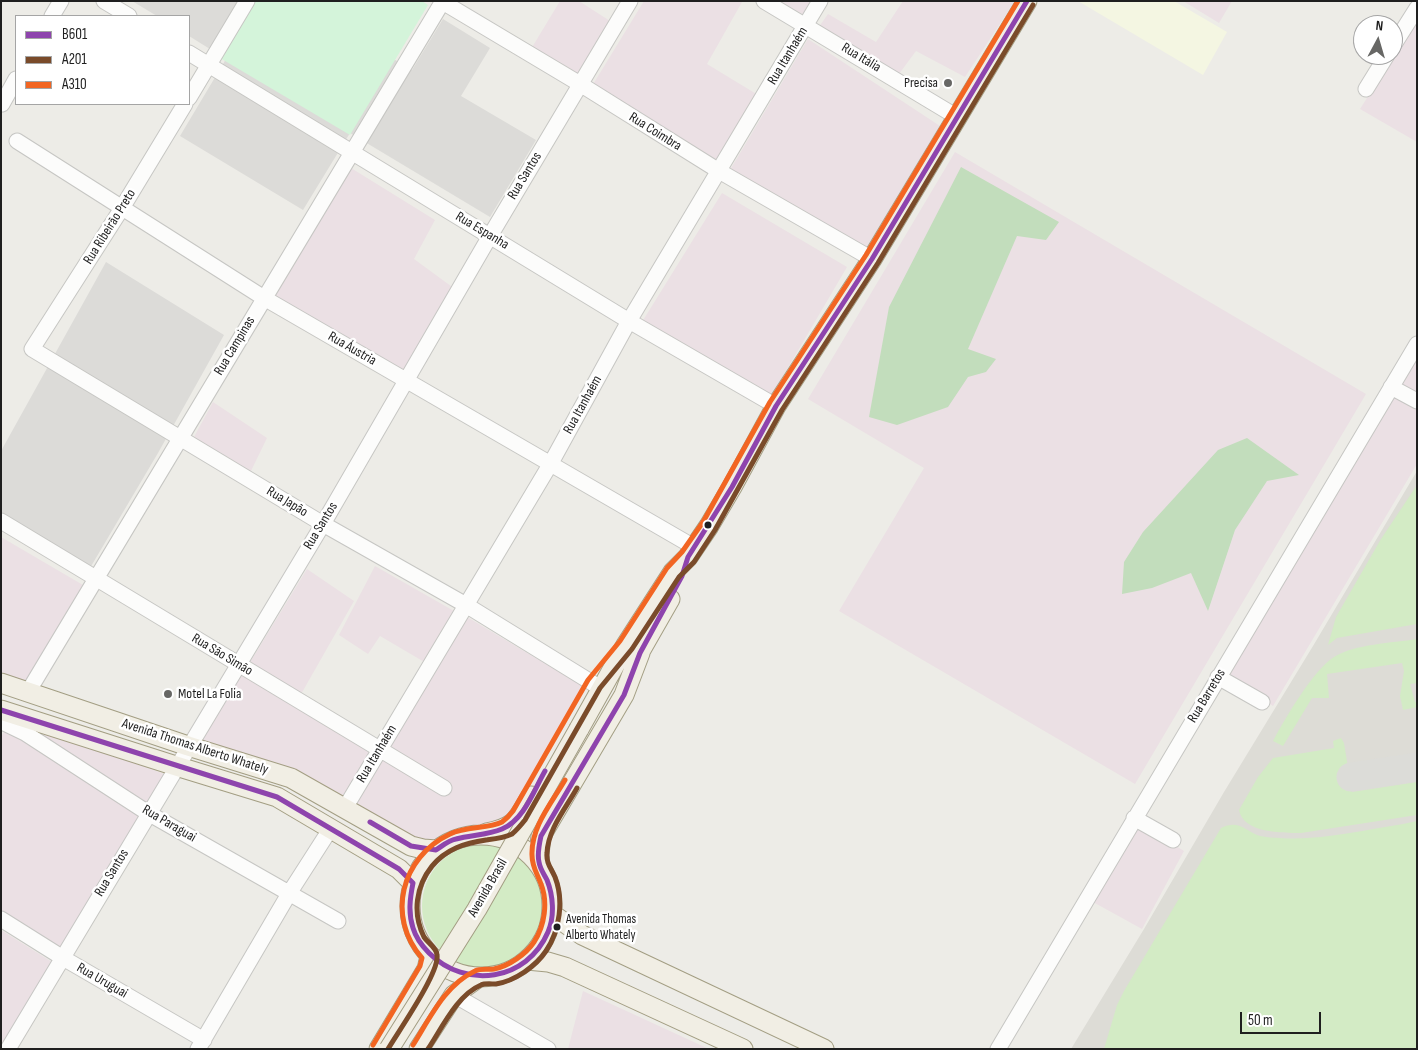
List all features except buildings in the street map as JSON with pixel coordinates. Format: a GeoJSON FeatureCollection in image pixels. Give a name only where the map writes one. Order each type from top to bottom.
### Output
{"type":"FeatureCollection","features":[{"type":"Feature","properties":{"kind":"main road","name":"Avenida Brasil"},"geometry":{"type":"LineString","coordinates":[[388,1049],[477,909],[585,732],[633,649],[682,576],[691,552],[732,487],[776,406],[872,259],[1027,1]]}},
{"type":"Feature","properties":{"kind":"main road","name":"Avenida Brasil"},"geometry":{"type":"LineString","coordinates":[[475,835],[508,827],[519,816],[594,684],[633,649]]}},
{"type":"Feature","properties":{"kind":"main road","name":"Avenida Brasil"},"geometry":{"type":"LineString","coordinates":[[540,866],[541,836],[624,695],[633,649]]}},
{"type":"Feature","properties":{"kind":"main road","name":"Avenida Thomas Alberto Whately"},"geometry":{"type":"LineString","coordinates":[[1,684],[291,778],[411,846],[436,850]]}},
{"type":"Feature","properties":{"kind":"main road","name":"Avenida Thomas Alberto Whately"},"geometry":{"type":"LineString","coordinates":[[3,717],[277,797],[399,869],[413,883]]}},
{"type":"Feature","properties":{"kind":"main road","name":"Avenida Brasil"},"geometry":{"type":"LineString","coordinates":[[403,1049],[486,914],[585,732]]}},
{"type":"Feature","properties":{"kind":"main road"},"geometry":{"type":"LineString","coordinates":[[475,835],[493,836],[511,841],[527,852],[540,866],[548,880],[552,897],[552,914],[548,931],[540,947],[513,970],[496,976],[479,977],[446,968],[430,956],[418,940],[411,922],[409,902],[413,883],[422,864],[436,850],[454,840],[475,835]]}},
{"type":"Feature","properties":{"kind":"main road"},"geometry":{"type":"LineString","coordinates":[[552,914],[582,935],[824,1049]]}},
{"type":"Feature","properties":{"kind":"main road"},"geometry":{"type":"LineString","coordinates":[[379,1049],[427,969],[430,956]]}},
{"type":"Feature","properties":{"kind":"main road"},"geometry":{"type":"LineString","coordinates":[[527,960],[565,966],[742,1049]]}},
{"type":"Feature","properties":{"kind":"main road"},"geometry":{"type":"LineString","coordinates":[[419,1049],[454,995],[479,977]]}},
{"type":"Feature","properties":{"kind":"street"},"geometry":{"type":"LineString","coordinates":[[53,15],[61,1]]}},
{"type":"Feature","properties":{"kind":"street"},"geometry":{"type":"LineString","coordinates":[[104,1],[127,15]]}},
{"type":"Feature","properties":{"kind":"street"},"geometry":{"type":"LineString","coordinates":[[190,96],[247,1]]}},
{"type":"Feature","properties":{"kind":"street","name":"Rua Santos"},"geometry":{"type":"LineString","coordinates":[[8,1049],[148,812],[323,524],[490,236],[630,1]]}},
{"type":"Feature","properties":{"kind":"street","name":"Rua Itália"},"geometry":{"type":"LineString","coordinates":[[764,1],[957,117]]}},
{"type":"Feature","properties":{"kind":"street","name":"Rua Itanhaém"},"geometry":{"type":"LineString","coordinates":[[345,808],[551,463],[629,321],[820,1]]}},
{"type":"Feature","properties":{"kind":"street"},"geometry":{"type":"LineString","coordinates":[[1403,30],[1417,8],[1405,1]]}},
{"type":"Feature","properties":{"kind":"street","name":"Rua Coimbra"},"geometry":{"type":"LineString","coordinates":[[442,2],[580,84],[719,171],[872,259]]}},
{"type":"Feature","properties":{"kind":"street","name":"Rua Campinas"},"geometry":{"type":"LineString","coordinates":[[28,692],[442,2]]}},
{"type":"Feature","properties":{"kind":"street","name":"Rua Espanha"},"geometry":{"type":"LineString","coordinates":[[190,54],[629,321],[776,406]]}},
{"type":"Feature","properties":{"kind":"street"},"geometry":{"type":"LineString","coordinates":[[1366,89],[1381,65]]}},
{"type":"Feature","properties":{"kind":"street"},"geometry":{"type":"LineString","coordinates":[[2,104],[15,81]]}},
{"type":"Feature","properties":{"kind":"street","name":"Rua Ribeirão Preto"},"geometry":{"type":"LineString","coordinates":[[32,349],[185,105]]}},
{"type":"Feature","properties":{"kind":"street","name":"Rua Áustria"},"geometry":{"type":"LineString","coordinates":[[16,142],[264,298],[551,463],[691,552]]}},
{"type":"Feature","properties":{"kind":"street","name":"Rua Barretos"},"geometry":{"type":"LineString","coordinates":[[998,1049],[1417,344]]}},
{"type":"Feature","properties":{"kind":"street","name":"Rua Japão"},"geometry":{"type":"LineString","coordinates":[[32,349],[323,524],[466,605],[594,684]]}},
{"type":"Feature","properties":{"kind":"street"},"geometry":{"type":"LineString","coordinates":[[1392,387],[1417,401]]}},
{"type":"Feature","properties":{"kind":"street","name":"Rua São Simão"},"geometry":{"type":"LineString","coordinates":[[1,521],[444,788]]}},
{"type":"Feature","properties":{"kind":"street"},"geometry":{"type":"LineString","coordinates":[[1218,677],[1262,702]]}},
{"type":"Feature","properties":{"kind":"street","name":"Rua Paraguai"},"geometry":{"type":"LineString","coordinates":[[3,717],[148,812],[338,921]]}},
{"type":"Feature","properties":{"kind":"street"},"geometry":{"type":"LineString","coordinates":[[1134,818],[1173,840]]}},
{"type":"Feature","properties":{"kind":"street"},"geometry":{"type":"LineString","coordinates":[[201,1044],[290,892],[331,828]]}},
{"type":"Feature","properties":{"kind":"street","name":"Rua Uruguai"},"geometry":{"type":"LineString","coordinates":[[1,919],[201,1044]]}},
{"type":"Feature","properties":{"kind":"street"},"geometry":{"type":"LineString","coordinates":[[454,995],[548,1049]]}},
{"type":"Feature","properties":{"kind":"shaded area"},"geometry":{"type":"Polygon","coordinates":[[[132,1],[297,1],[412,70],[443,19],[490,48],[461,96],[536,140],[490,217],[350,133],[303,210],[180,136],[226,59],[190,37],[190,15],[155,15],[132,1]]]}},
{"type":"Feature","properties":{"kind":"shaded area"},"geometry":{"type":"Polygon","coordinates":[[[560,1],[579,1],[610,21],[578,77],[531,49],[560,1]]]}},
{"type":"Feature","properties":{"kind":"shaded area"},"geometry":{"type":"Polygon","coordinates":[[[644,1],[742,2],[707,64],[758,95],[717,165],[592,86],[644,1]]]}},
{"type":"Feature","properties":{"kind":"shaded area"},"geometry":{"type":"Polygon","coordinates":[[[779,1],[814,1],[806,16],[779,1]]]}},
{"type":"Feature","properties":{"kind":"shaded area"},"geometry":{"type":"Polygon","coordinates":[[[903,1],[1015,1],[965,77],[916,51],[899,74],[816,31],[828,14],[876,42],[903,1]]]}},
{"type":"Feature","properties":{"kind":"shaded area"},"geometry":{"type":"Polygon","coordinates":[[[1078,1],[1174,1],[1227,32],[1203,75],[1078,1]]]}},
{"type":"Feature","properties":{"kind":"shaded area"},"geometry":{"type":"Polygon","coordinates":[[[1183,1],[1232,1],[1219,23],[1183,1]]]}},
{"type":"Feature","properties":{"kind":"shaded area"},"geometry":{"type":"Polygon","coordinates":[[[1417,19],[1417,142],[1360,109],[1388,65],[1403,65],[1403,41],[1417,19]]]}},
{"type":"Feature","properties":{"kind":"shaded area"},"geometry":{"type":"Polygon","coordinates":[[[808,39],[940,126],[868,250],[730,170],[808,39]]]}},
{"type":"Feature","properties":{"kind":"shaded area"},"geometry":{"type":"Polygon","coordinates":[[[955,152],[1366,394],[1135,784],[839,611],[924,468],[808,399],[955,152]]]}},
{"type":"Feature","properties":{"kind":"shaded area"},"geometry":{"type":"Polygon","coordinates":[[[351,168],[435,220],[414,259],[455,289],[405,375],[275,296],[351,168]]]}},
{"type":"Feature","properties":{"kind":"shaded area"},"geometry":{"type":"Polygon","coordinates":[[[722,193],[847,267],[772,395],[642,322],[722,193]]]}},
{"type":"Feature","properties":{"kind":"shaded area"},"geometry":{"type":"Polygon","coordinates":[[[106,262],[224,335],[158,453],[90,568],[1,515],[1,451],[106,262]]]}},
{"type":"Feature","properties":{"kind":"shaded area"},"geometry":{"type":"Polygon","coordinates":[[[1417,353],[1417,395],[1398,384],[1417,353]]]}},
{"type":"Feature","properties":{"kind":"shaded area"},"geometry":{"type":"Polygon","coordinates":[[[1395,394],[1417,407],[1417,464],[1273,706],[1224,676],[1395,394]]]}},
{"type":"Feature","properties":{"kind":"shaded area"},"geometry":{"type":"Polygon","coordinates":[[[213,402],[267,438],[250,473],[194,437],[213,402]]]}},
{"type":"Feature","properties":{"kind":"shaded area"},"geometry":{"type":"Polygon","coordinates":[[[1417,471],[1417,1049],[1071,1049],[1144,929],[1417,471]]]}},
{"type":"Feature","properties":{"kind":"shaded area"},"geometry":{"type":"Polygon","coordinates":[[[1,537],[83,585],[26,683],[1,674],[1,537]]]}},
{"type":"Feature","properties":{"kind":"shaded area"},"geometry":{"type":"Polygon","coordinates":[[[375,566],[454,611],[426,663],[380,636],[368,654],[339,635],[375,566]]]}},
{"type":"Feature","properties":{"kind":"shaded area"},"geometry":{"type":"Polygon","coordinates":[[[307,569],[354,601],[300,696],[249,664],[307,569]]]}},
{"type":"Feature","properties":{"kind":"shaded area"},"geometry":{"type":"Polygon","coordinates":[[[467,617],[586,688],[512,813],[491,826],[425,843],[354,802],[467,617]]]}},
{"type":"Feature","properties":{"kind":"shaded area"},"geometry":{"type":"Polygon","coordinates":[[[239,671],[373,751],[343,802],[196,743],[239,671]]]}},
{"type":"Feature","properties":{"kind":"shaded area"},"geometry":{"type":"Polygon","coordinates":[[[12,718],[167,775],[61,949],[1,912],[1,737],[12,718]]]}},
{"type":"Feature","properties":{"kind":"shaded area"},"geometry":{"type":"Polygon","coordinates":[[[1137,822],[1184,851],[1142,929],[1093,902],[1137,822]]]}},
{"type":"Feature","properties":{"kind":"shaded area"},"geometry":{"type":"Polygon","coordinates":[[[1,930],[52,962],[1,1048],[1,930]]]}},
{"type":"Feature","properties":{"kind":"shaded area"},"geometry":{"type":"Polygon","coordinates":[[[583,991],[709,1049],[568,1049],[583,991]]]}},
{"type":"Feature","properties":{"kind":"green space"},"geometry":{"type":"Polygon","coordinates":[[[254,1],[422,1],[428,5],[350,135],[220,58],[254,1]]]}},
{"type":"Feature","properties":{"kind":"green space"},"geometry":{"type":"Polygon","coordinates":[[[961,167],[1059,222],[1046,240],[1017,236],[968,349],[996,359],[986,372],[968,377],[948,407],[897,425],[869,417],[889,307],[961,167]]]}},
{"type":"Feature","properties":{"kind":"green space"},"geometry":{"type":"Polygon","coordinates":[[[1247,438],[1299,475],[1267,481],[1235,530],[1208,611],[1191,573],[1152,588],[1122,594],[1124,562],[1143,532],[1218,450],[1247,438]]]}},
{"type":"Feature","properties":{"kind":"green space"},"geometry":{"type":"Polygon","coordinates":[[[1417,485],[1417,624],[1337,638],[1328,645],[1336,617],[1381,539],[1417,485]]]}},
{"type":"Feature","properties":{"kind":"green space"},"geometry":{"type":"Polygon","coordinates":[[[1417,639],[1417,683],[1410,684],[1417,707],[1403,710],[1400,696],[1404,671],[1402,663],[1327,674],[1329,698],[1312,698],[1283,746],[1273,741],[1309,683],[1326,663],[1334,657],[1352,649],[1417,639]]]}},
{"type":"Feature","properties":{"kind":"green space"},"geometry":{"type":"Polygon","coordinates":[[[1341,738],[1344,743],[1352,792],[1417,782],[1417,815],[1301,833],[1264,830],[1255,827],[1242,818],[1239,810],[1258,777],[1273,758],[1334,748],[1333,741],[1341,738]]]}},
{"type":"Feature","properties":{"kind":"green space"},"geometry":{"type":"Polygon","coordinates":[[[1417,821],[1417,1049],[1104,1049],[1117,1005],[1124,991],[1221,828],[1237,825],[1260,836],[1295,839],[1341,834],[1417,821]]]}},
{"type":"Feature","properties":{"kind":"green space"},"geometry":{"type":"Polygon","coordinates":[[[484,844],[508,848],[528,862],[542,882],[546,906],[542,930],[528,950],[508,964],[484,968],[460,964],[440,950],[426,930],[422,906],[426,882],[440,862],[460,848],[484,844]]]}},
{"type":"Feature","properties":{"kind":"taxiway"},"geometry":{"type":"LineString","coordinates":[[1351,777],[1417,767]]}},
{"type":"Feature","properties":{"kind":"transit line","name":"A310"},"geometry":{"type":"LineString","coordinates":[[373,1045],[420,966],[422,958],[411,942],[404,925],[402,907],[404,889],[410,873],[420,857],[433,844],[456,831],[490,826],[502,822],[513,811],[588,680],[620,641],[667,568],[682,552],[703,522],[770,402],[866,255],[1018,1]]}},
{"type":"Feature","properties":{"kind":"transit line","name":"B601"},"geometry":{"type":"LineString","coordinates":[[1,710],[277,797],[399,869],[413,883],[410,911],[414,932],[426,950],[444,965],[460,972],[477,976],[495,975],[511,970],[526,961],[538,948],[548,932],[552,919],[551,892],[538,859],[541,836],[624,695],[640,653],[682,576],[688,557],[732,487],[776,406],[872,259],[1027,1]]}},
{"type":"Feature","properties":{"kind":"transit line","name":"A201"},"geometry":{"type":"LineString","coordinates":[[388,1049],[425,988],[436,963],[437,952],[424,937],[418,919],[417,909],[422,882],[432,866],[443,855],[471,843],[512,834],[525,820],[600,688],[632,649],[679,577],[694,562],[715,530],[782,410],[878,263],[1033,5]]}},
{"type":"Feature","properties":{"kind":"transit line","name":"B601"},"geometry":{"type":"LineString","coordinates":[[370,822],[411,846],[436,850],[453,840],[491,833],[510,825],[528,804],[545,771]]}},
{"type":"Feature","properties":{"kind":"transit line","name":"A310"},"geometry":{"type":"LineString","coordinates":[[413,1045],[439,1003],[464,977],[475,971],[494,969],[511,962],[517,959],[534,942],[541,928],[545,906],[543,891],[533,863],[533,845],[538,825],[565,780]]}},
{"type":"Feature","properties":{"kind":"transit line","name":"A201"},"geometry":{"type":"LineString","coordinates":[[428,1049],[457,1004],[465,996],[481,985],[496,984],[510,980],[524,972],[542,957],[551,943],[555,934],[560,905],[558,886],[547,860],[548,844],[558,819],[577,788]]}},
{"type":"Feature","properties":{"kind":"place","name":"Precisa"},"geometry":{"type":"Point","coordinates":[948,83]}},
{"type":"Feature","properties":{"kind":"place","name":"Motel La Folia"},"geometry":{"type":"Point","coordinates":[168,694]}},
{"type":"Feature","properties":{"kind":"place","name":"Avenida Thomas Alberto Whately"},"geometry":{"type":"Point","coordinates":[557,927]}}]}
